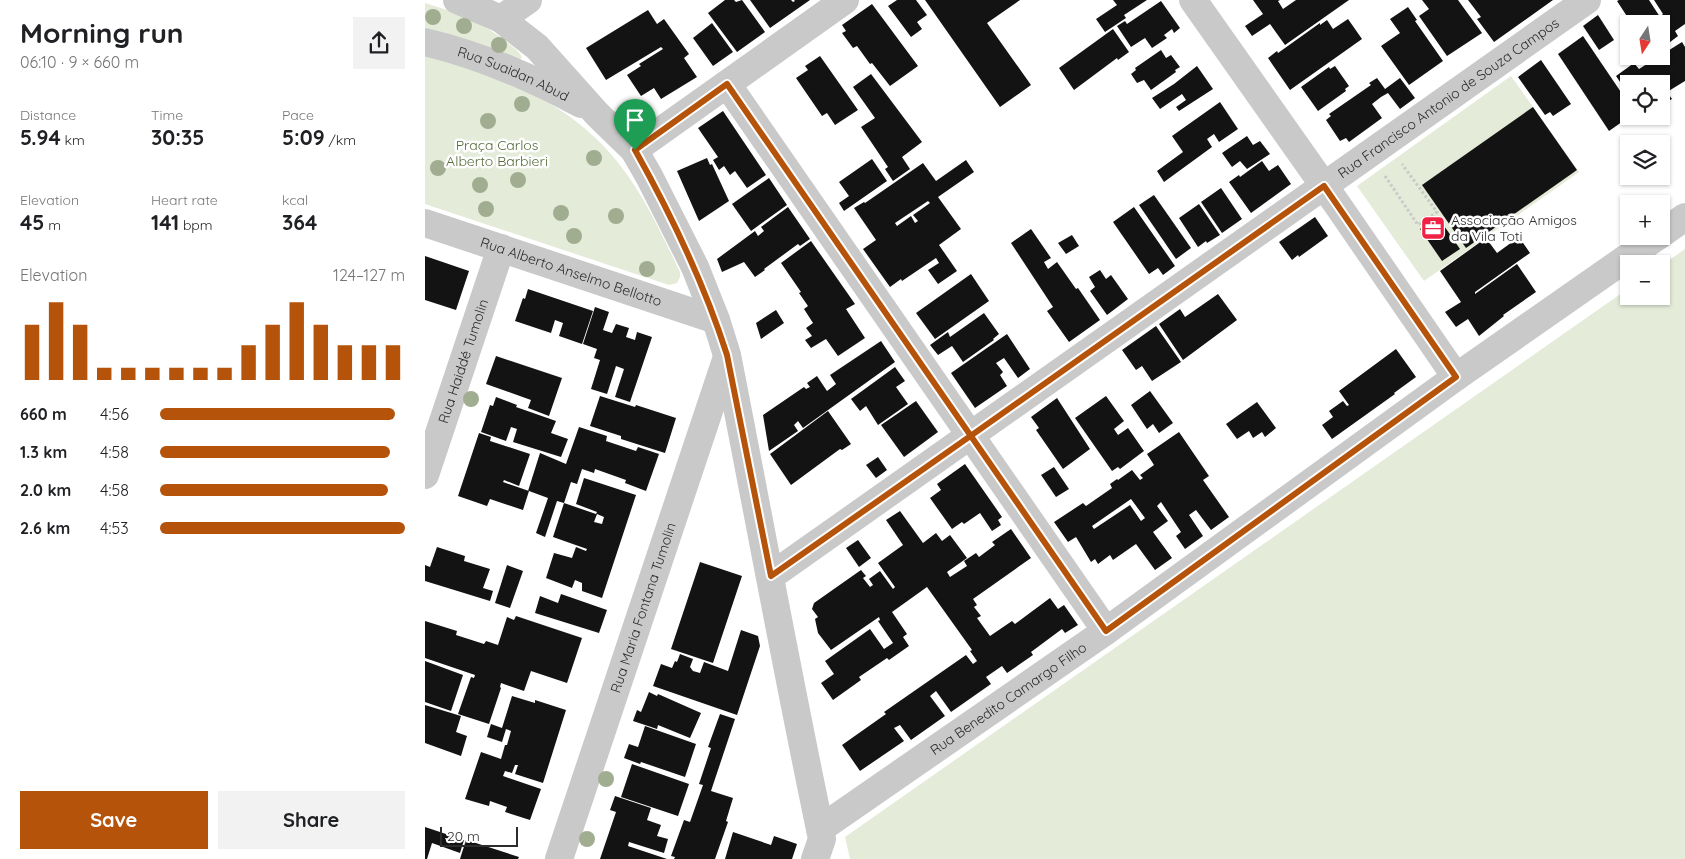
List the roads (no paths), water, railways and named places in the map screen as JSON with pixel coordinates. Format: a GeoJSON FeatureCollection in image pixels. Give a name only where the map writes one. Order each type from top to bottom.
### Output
{"type":"FeatureCollection","features":[{"type":"Feature","properties":{"kind":"street"},"geometry":{"type":"LineString","coordinates":[[457,0],[501,20],[537,47],[597,114],[635,150],[695,267],[716,320],[727,355],[771,576],[819,842]]}},
{"type":"Feature","properties":{"kind":"street"},"geometry":{"type":"LineString","coordinates":[[501,20],[528,0]]}},
{"type":"Feature","properties":{"kind":"street"},"geometry":{"type":"LineString","coordinates":[[635,150],[845,0]]}},
{"type":"Feature","properties":{"kind":"street"},"geometry":{"type":"LineString","coordinates":[[1193,0],[1456,377]]}},
{"type":"Feature","properties":{"kind":"street","name":"Rua Francisco Antonio de Souza Campos"},"geometry":{"type":"LineString","coordinates":[[771,576],[1587,0]]}},
{"type":"Feature","properties":{"kind":"street","name":"Rua Suaidan Abud"},"geometry":{"type":"LineString","coordinates":[[425,42],[464,52],[529,77],[597,114]]}},
{"type":"Feature","properties":{"kind":"street"},"geometry":{"type":"LineString","coordinates":[[727,84],[1106,631]]}},
{"type":"Feature","properties":{"kind":"street"},"geometry":{"type":"LineString","coordinates":[[1670,228],[1685,217]]}},
{"type":"Feature","properties":{"kind":"street","name":"Rua Alberto Anselmo Bellotto"},"geometry":{"type":"LineString","coordinates":[[425,223],[716,320]]}},
{"type":"Feature","properties":{"kind":"street","name":"Rua Benedito Camargo Filho"},"geometry":{"type":"LineString","coordinates":[[819,842],[1456,377],[1645,245]]}},
{"type":"Feature","properties":{"kind":"street","name":"Rua Haiddé Tumolin"},"geometry":{"type":"LineString","coordinates":[[425,475],[501,248]]}},
{"type":"Feature","properties":{"kind":"street","name":"Rua Maria Fontana Tumolin"},"geometry":{"type":"LineString","coordinates":[[559,859],[727,355]]}},
{"type":"Feature","properties":{"kind":"place","name":"Associação Amigos da Vila Toti"},"geometry":{"type":"Point","coordinates":[1433,228]}},
{"type":"Feature","properties":{"kind":"park label","name":"Praça Carlos Alberto Barbieri"},"geometry":{"type":"Point","coordinates":[497,154]}}]}
